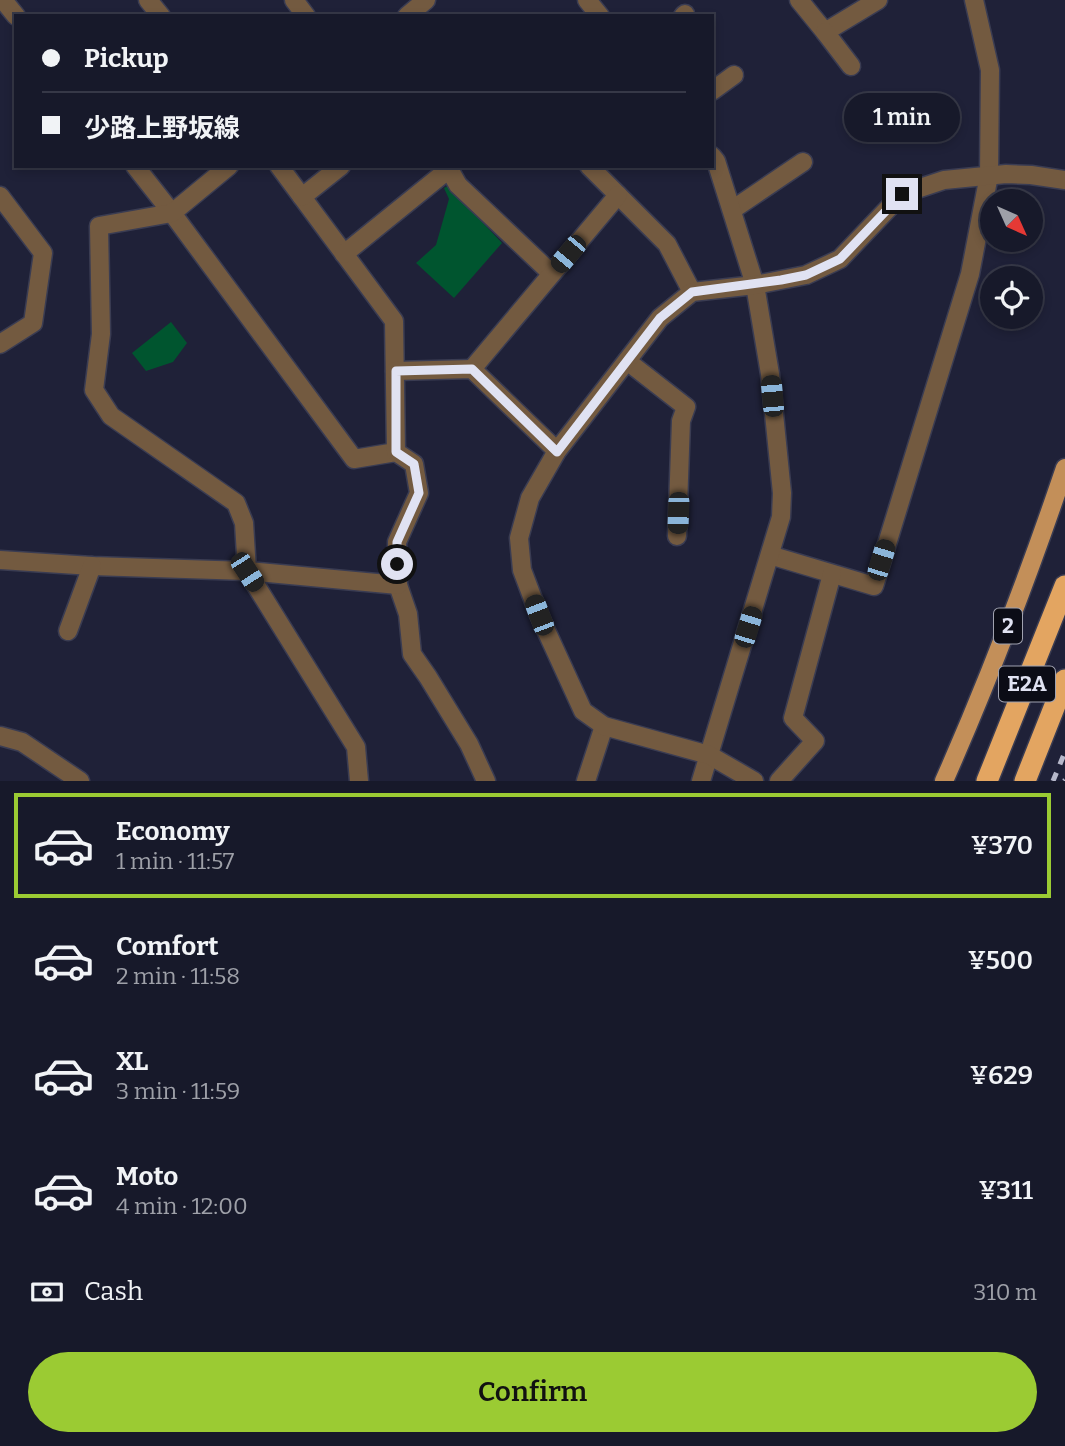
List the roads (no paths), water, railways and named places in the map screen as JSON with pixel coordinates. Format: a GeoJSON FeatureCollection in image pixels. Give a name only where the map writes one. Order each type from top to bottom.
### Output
{"type":"FeatureCollection","features":[{"type":"Feature","properties":{"kind":"highway","name":"E2A"},"geometry":{"type":"LineString","coordinates":[[987,781],[1065,586]]}},
{"type":"Feature","properties":{"kind":"highway","name":"E2A"},"geometry":{"type":"LineString","coordinates":[[1025,781],[1065,680]]}},
{"type":"Feature","properties":{"kind":"main road","name":"2"},"geometry":{"type":"LineString","coordinates":[[944,781],[982,692],[1065,468]]}},
{"type":"Feature","properties":{"kind":"street"},"geometry":{"type":"LineString","coordinates":[[3,0],[14,14]]}},
{"type":"Feature","properties":{"kind":"street"},"geometry":{"type":"LineString","coordinates":[[409,14],[426,0]]}},
{"type":"Feature","properties":{"kind":"street"},"geometry":{"type":"LineString","coordinates":[[587,0],[598,14]]}},
{"type":"Feature","properties":{"kind":"street"},"geometry":{"type":"LineString","coordinates":[[799,0],[851,66]]}},
{"type":"Feature","properties":{"kind":"street"},"geometry":{"type":"LineString","coordinates":[[825,32],[878,0]]}},
{"type":"Feature","properties":{"kind":"street"},"geometry":{"type":"LineString","coordinates":[[770,555],[874,586],[970,274],[989,176],[990,70],[974,0]]}},
{"type":"Feature","properties":{"kind":"street"},"geometry":{"type":"LineString","coordinates":[[714,90],[734,75]]}},
{"type":"Feature","properties":{"kind":"street"},"geometry":{"type":"LineString","coordinates":[[701,781],[781,517],[782,493],[770,374],[755,285],[714,158]]}},
{"type":"Feature","properties":{"kind":"street"},"geometry":{"type":"LineString","coordinates":[[732,210],[803,162]]}},
{"type":"Feature","properties":{"kind":"street"},"geometry":{"type":"LineString","coordinates":[[137,168],[354,459],[396,452],[414,464],[419,493],[397,542],[398,584],[408,614],[412,654],[469,744],[486,781]]}},
{"type":"Feature","properties":{"kind":"street"},"geometry":{"type":"LineString","coordinates":[[227,168],[172,213],[99,226],[101,334],[94,390],[111,416],[236,503],[244,523],[247,572],[356,747],[359,781]]}},
{"type":"Feature","properties":{"kind":"street"},"geometry":{"type":"LineString","coordinates":[[280,168],[394,321],[396,452]]}},
{"type":"Feature","properties":{"kind":"street"},"geometry":{"type":"LineString","coordinates":[[302,197],[338,168]]}},
{"type":"Feature","properties":{"kind":"street"},"geometry":{"type":"LineString","coordinates":[[344,254],[450,168],[458,185],[551,274]]}},
{"type":"Feature","properties":{"kind":"street"},"geometry":{"type":"LineString","coordinates":[[591,168],[667,244],[692,292]]}},
{"type":"Feature","properties":{"kind":"street"},"geometry":{"type":"LineString","coordinates":[[754,781],[709,755],[604,726],[583,711],[539,615],[522,570],[519,538],[530,498],[557,452],[660,318],[692,292],[755,285],[806,275],[840,259],[902,194],[944,180],[1031,175],[1065,180]]}},
{"type":"Feature","properties":{"kind":"street"},"geometry":{"type":"LineString","coordinates":[[472,369],[618,195]]}},
{"type":"Feature","properties":{"kind":"street"},"geometry":{"type":"LineString","coordinates":[[0,196],[43,253],[33,323],[0,344]]}},
{"type":"Feature","properties":{"kind":"street"},"geometry":{"type":"LineString","coordinates":[[627,361],[686,407],[681,421],[677,536]]}},
{"type":"Feature","properties":{"kind":"street"},"geometry":{"type":"LineString","coordinates":[[396,371],[472,369],[557,452]]}},
{"type":"Feature","properties":{"kind":"street"},"geometry":{"type":"LineString","coordinates":[[0,560],[247,572],[398,584]]}},
{"type":"Feature","properties":{"kind":"street"},"geometry":{"type":"LineString","coordinates":[[68,631],[92,566]]}},
{"type":"Feature","properties":{"kind":"street"},"geometry":{"type":"LineString","coordinates":[[779,781],[815,741],[793,718],[832,574]]}},
{"type":"Feature","properties":{"kind":"street"},"geometry":{"type":"LineString","coordinates":[[586,781],[604,726]]}},
{"type":"Feature","properties":{"kind":"street"},"geometry":{"type":"LineString","coordinates":[[0,736],[22,742],[80,781]]}},
{"type":"Feature","properties":{"kind":"railway"},"geometry":{"type":"LineString","coordinates":[[1053,781],[1065,752]]}}]}
